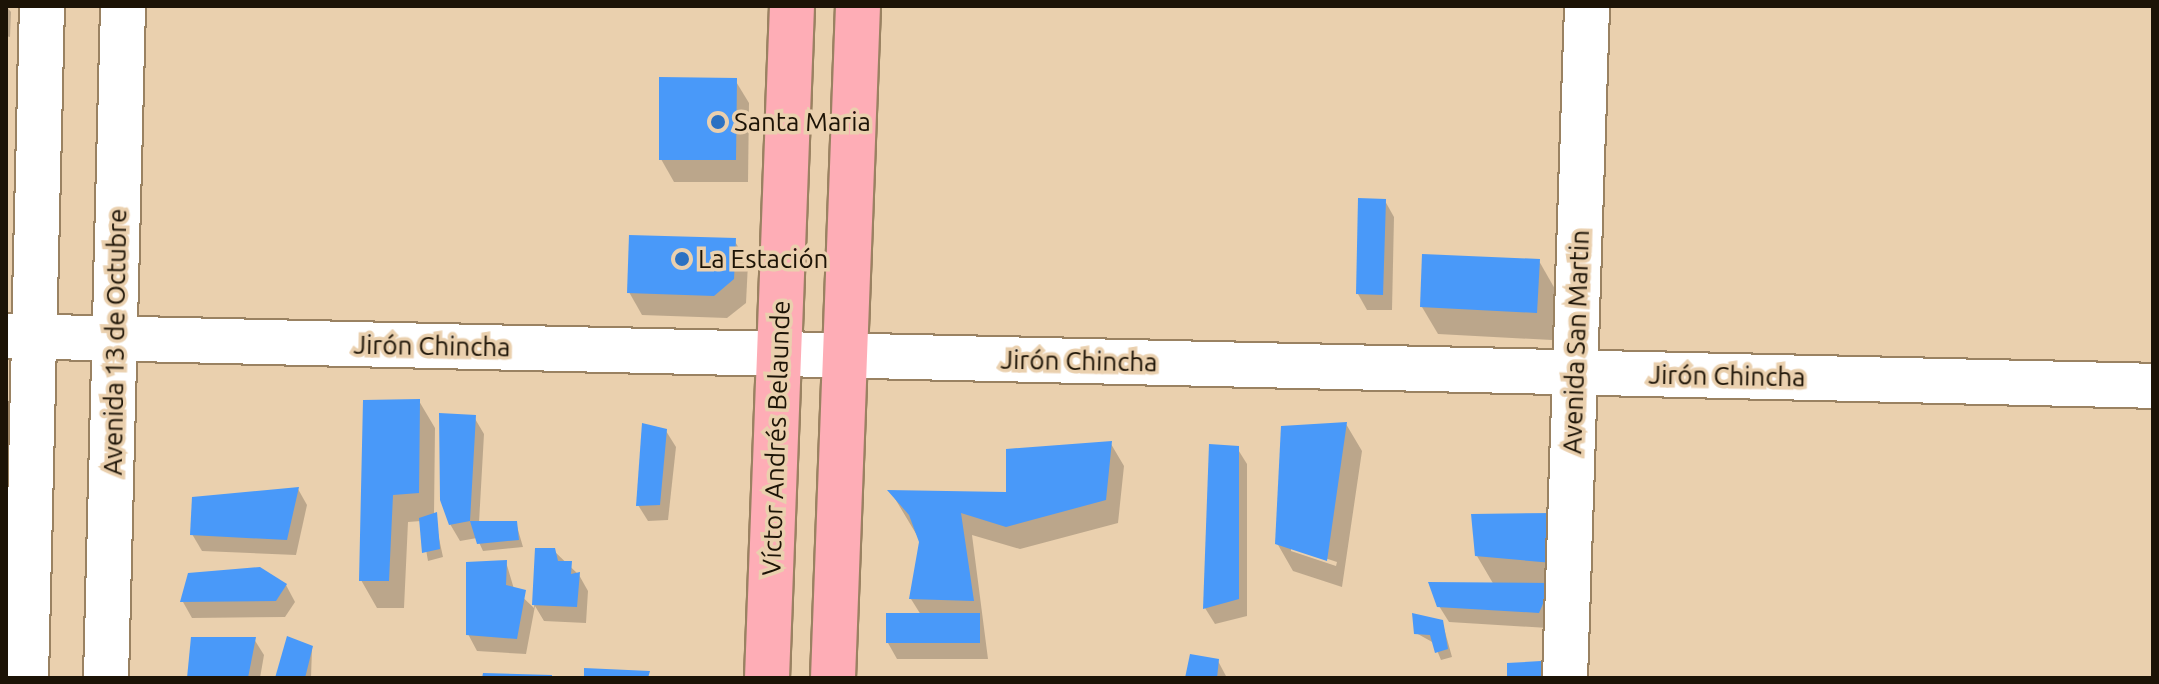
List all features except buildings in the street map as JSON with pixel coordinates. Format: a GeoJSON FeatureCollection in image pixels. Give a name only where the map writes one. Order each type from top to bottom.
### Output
{"type":"FeatureCollection","features":[{"type":"Feature","properties":{"kind":"main road","name":"Víctor Andrés Belaunde"},"geometry":{"type":"LineString","coordinates":[[767,678],[792,6]]}},
{"type":"Feature","properties":{"kind":"main road"},"geometry":{"type":"LineString","coordinates":[[833,678],[858,6]]}},
{"type":"Feature","properties":{"kind":"street"},"geometry":{"type":"LineString","coordinates":[[26,678],[20,336],[42,6]]}},
{"type":"Feature","properties":{"kind":"street","name":"Avenida 13 de Octubre"},"geometry":{"type":"LineString","coordinates":[[106,678],[123,6]]}},
{"type":"Feature","properties":{"kind":"street","name":"Avenida San Martin"},"geometry":{"type":"LineString","coordinates":[[1565,678],[1587,6]]}},
{"type":"Feature","properties":{"kind":"street","name":"Jirón Chincha"},"geometry":{"type":"LineString","coordinates":[[20,336],[2153,386]]}},
{"type":"Feature","properties":{"kind":"place","name":"Santa Maria"},"geometry":{"type":"Point","coordinates":[718,122]}},
{"type":"Feature","properties":{"kind":"place","name":"La Estación"},"geometry":{"type":"Point","coordinates":[682,259]}}]}
